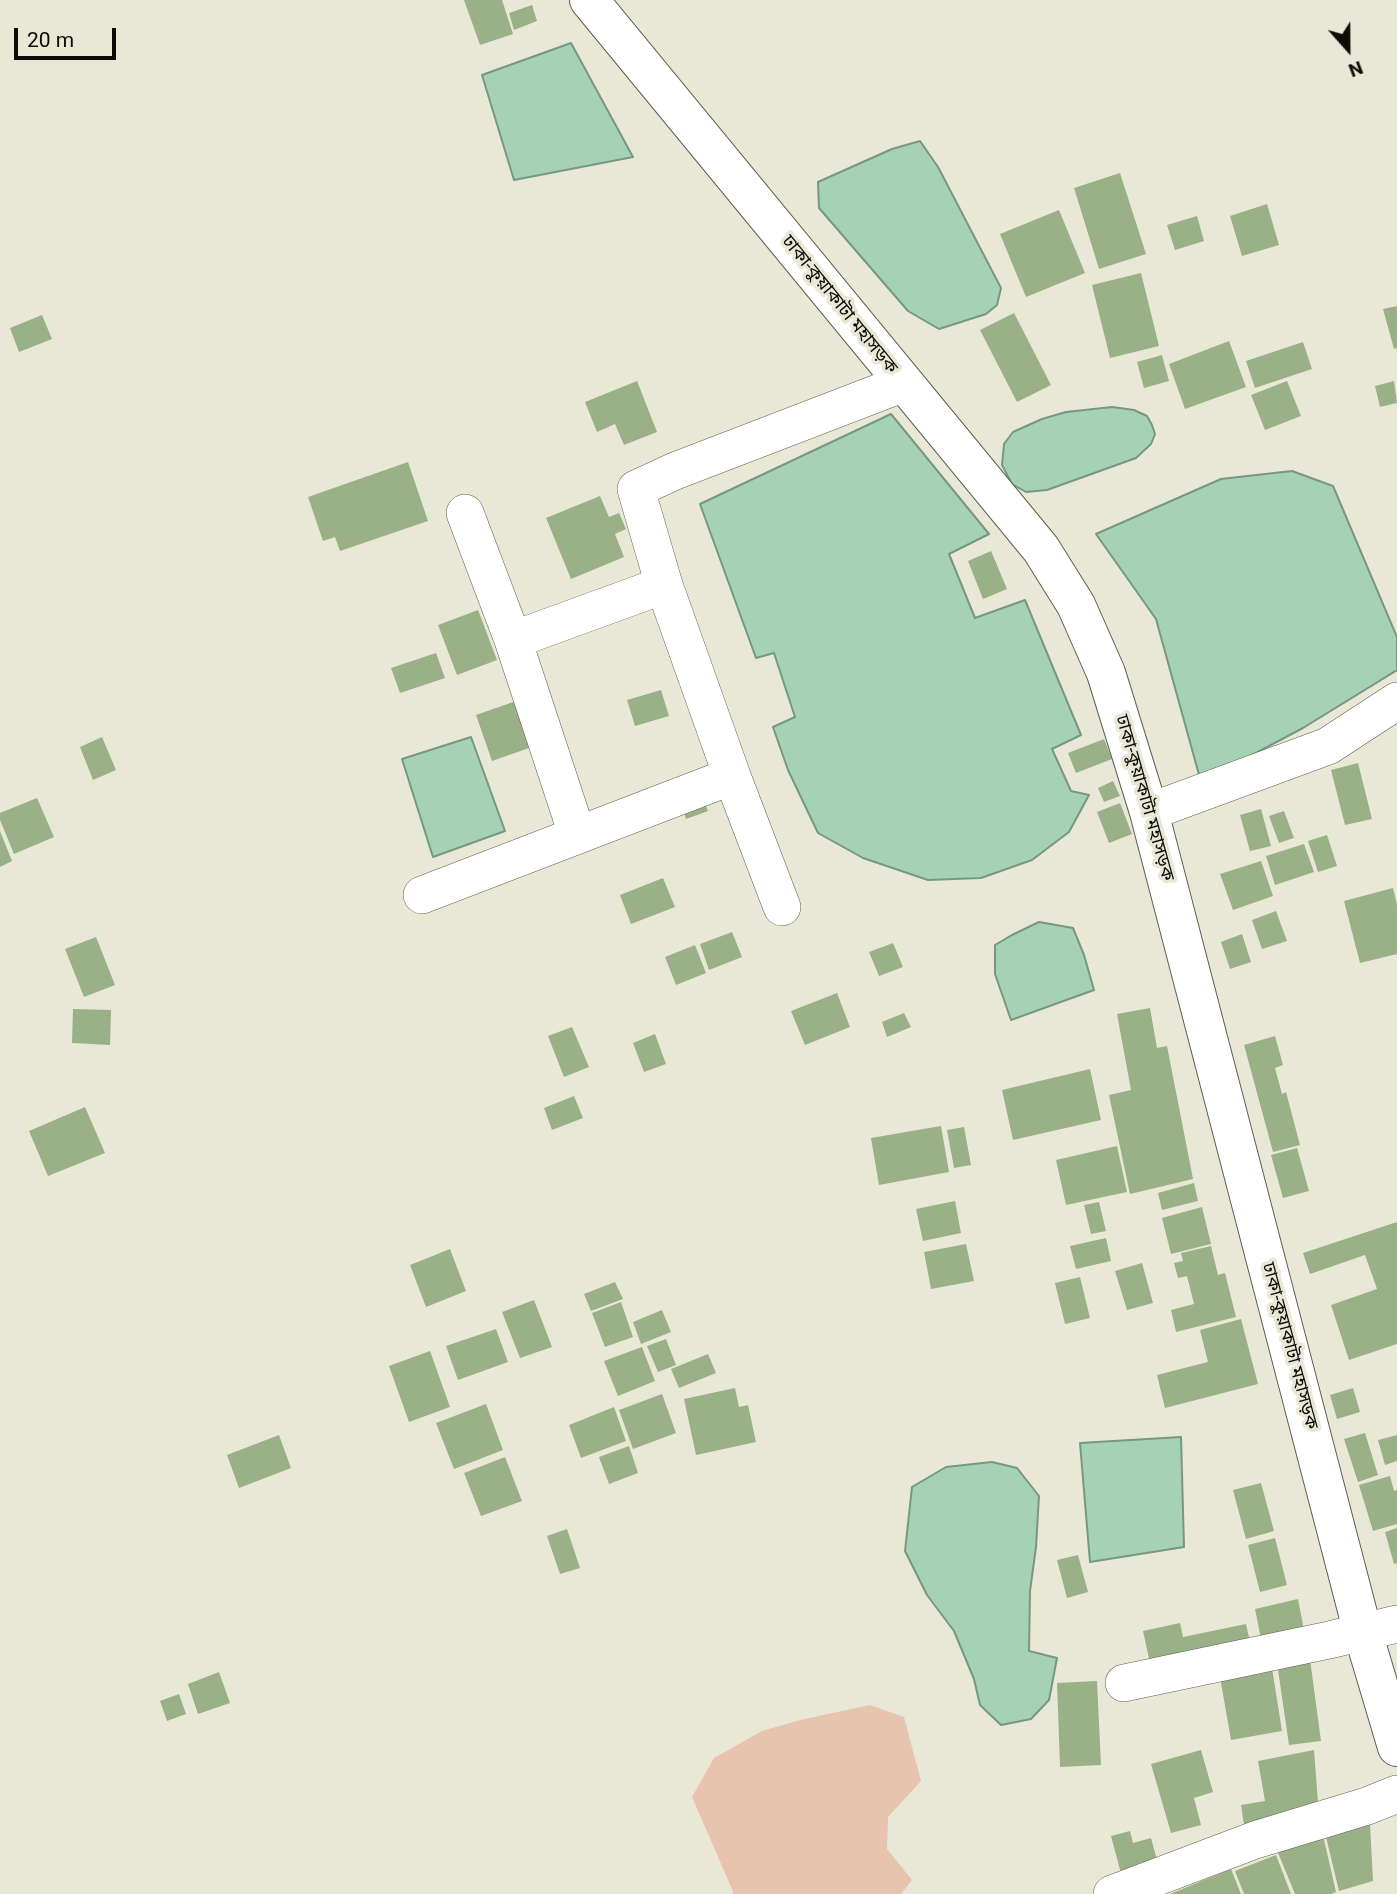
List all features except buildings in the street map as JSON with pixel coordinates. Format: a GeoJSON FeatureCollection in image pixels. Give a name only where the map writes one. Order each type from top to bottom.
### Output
{"type":"FeatureCollection","features":[{"type":"Feature","properties":{"kind":"main road","name":"ঢাকা-কুয়াকাটা মহাসড়ক"},"geometry":{"type":"LineString","coordinates":[[589,0],[1041,549],[1076,605],[1106,673],[1149,812],[1380,1628],[1397,1747]]}},
{"type":"Feature","properties":{"kind":"street"},"geometry":{"type":"LineString","coordinates":[[782,907],[664,585],[636,489],[675,471],[904,383]]}},
{"type":"Feature","properties":{"kind":"street"},"geometry":{"type":"LineString","coordinates":[[465,513],[513,640],[577,834]]}},
{"type":"Feature","properties":{"kind":"street"},"geometry":{"type":"LineString","coordinates":[[513,640],[664,585]]}},
{"type":"Feature","properties":{"kind":"street"},"geometry":{"type":"LineString","coordinates":[[1149,812],[1328,746],[1397,701]]}},
{"type":"Feature","properties":{"kind":"street"},"geometry":{"type":"LineString","coordinates":[[422,895],[732,776]]}},
{"type":"Feature","properties":{"kind":"street"},"geometry":{"type":"LineString","coordinates":[[1124,1683],[1380,1628]]}},
{"type":"Feature","properties":{"kind":"street"},"geometry":{"type":"LineString","coordinates":[[1112,1894],[1255,1840],[1367,1806],[1397,1794]]}},
{"type":"Feature","properties":{"kind":"shaded area"},"geometry":{"type":"Polygon","coordinates":[[[571,43],[633,157],[514,180],[482,75],[571,43]]]}},
{"type":"Feature","properties":{"kind":"shaded area"},"geometry":{"type":"Polygon","coordinates":[[[920,141],[938,167],[1001,288],[997,305],[986,314],[939,329],[908,311],[819,208],[818,182],[892,149],[920,141]]]}},
{"type":"Feature","properties":{"kind":"shaded area"},"geometry":{"type":"Polygon","coordinates":[[[1112,407],[1134,410],[1147,416],[1152,425],[1155,434],[1151,444],[1136,458],[1047,490],[1026,492],[1012,484],[1002,465],[1004,444],[1013,432],[1066,412],[1112,407]]]}},
{"type":"Feature","properties":{"kind":"shaded area"},"geometry":{"type":"Polygon","coordinates":[[[891,414],[989,534],[949,554],[975,618],[1025,600],[1081,735],[1052,749],[1071,791],[1089,795],[1069,832],[1032,860],[981,878],[928,880],[863,858],[818,833],[788,770],[773,727],[795,717],[774,653],[756,658],[700,504],[891,414]]]}},
{"type":"Feature","properties":{"kind":"shaded area"},"geometry":{"type":"Polygon","coordinates":[[[1292,471],[1333,486],[1397,637],[1397,670],[1303,728],[1201,782],[1156,619],[1096,534],[1221,479],[1292,471]]]}},
{"type":"Feature","properties":{"kind":"shaded area"},"geometry":{"type":"Polygon","coordinates":[[[471,737],[505,831],[433,857],[402,759],[471,737]]]}},
{"type":"Feature","properties":{"kind":"shaded area"},"geometry":{"type":"Polygon","coordinates":[[[1039,922],[1073,928],[1094,990],[1011,1020],[995,974],[995,945],[1039,922]]]}},
{"type":"Feature","properties":{"kind":"shaded area"},"geometry":{"type":"Polygon","coordinates":[[[1181,1437],[1184,1547],[1090,1562],[1080,1443],[1181,1437]]]}},
{"type":"Feature","properties":{"kind":"shaded area"},"geometry":{"type":"Polygon","coordinates":[[[992,1462],[1017,1468],[1039,1496],[1030,1591],[1029,1651],[1057,1658],[1049,1700],[1031,1719],[1001,1725],[980,1705],[974,1679],[954,1631],[927,1595],[905,1551],[912,1487],[946,1467],[992,1462]]]}},
{"type":"Feature","properties":{"kind":"shaded area"},"geometry":{"type":"Polygon","coordinates":[[[870,1705],[904,1717],[921,1781],[888,1817],[887,1849],[912,1880],[901,1894],[733,1894],[692,1797],[714,1758],[762,1731],[870,1705]]]}}]}
